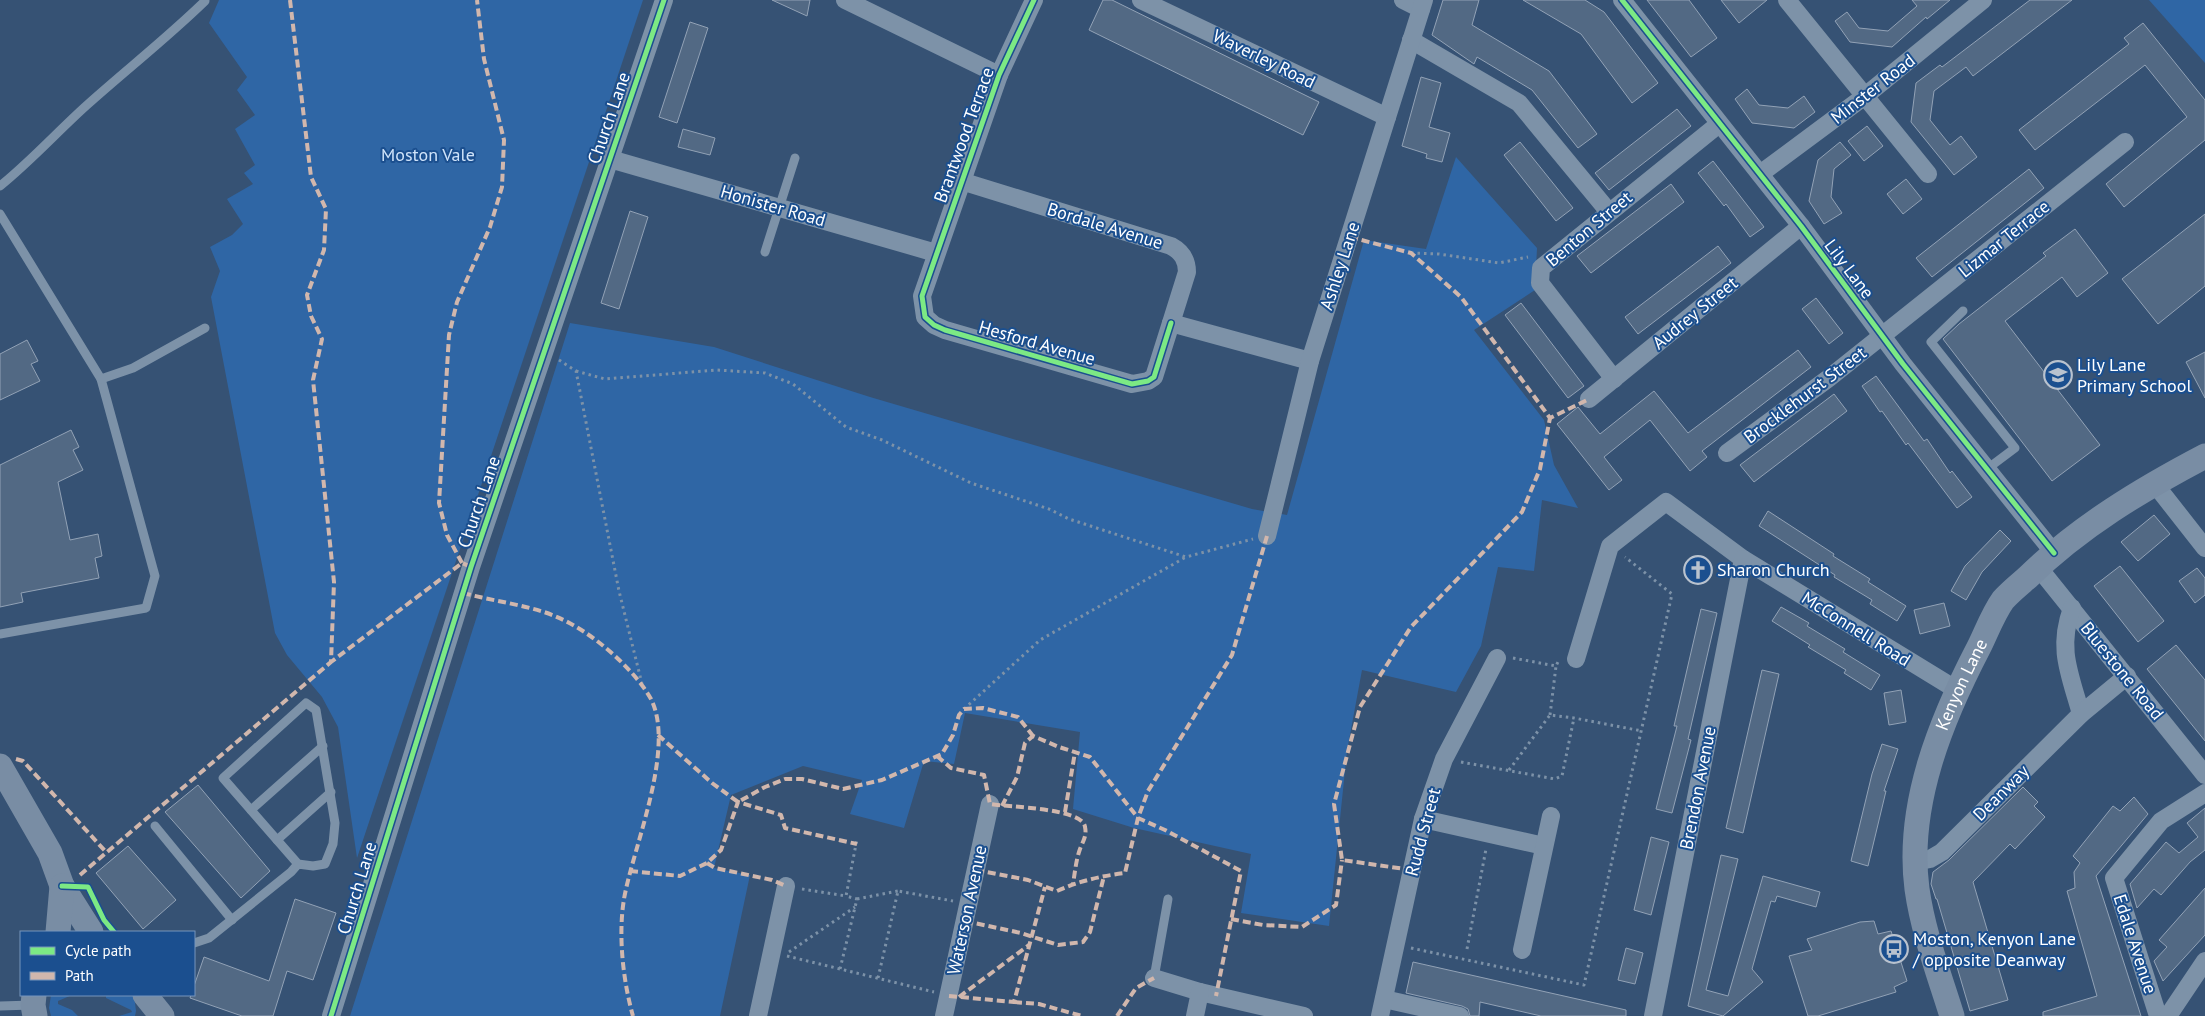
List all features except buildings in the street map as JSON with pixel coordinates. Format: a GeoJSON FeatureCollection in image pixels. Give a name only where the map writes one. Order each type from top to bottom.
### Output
{"type":"FeatureCollection","features":[{"type":"Feature","properties":{"kind":"street","name":"Church Lane"},"geometry":{"type":"LineString","coordinates":[[331,1016],[471,567],[664,0]]}},
{"type":"Feature","properties":{"kind":"street"},"geometry":{"type":"LineString","coordinates":[[845,0],[999,75]]}},
{"type":"Feature","properties":{"kind":"street","name":"Brantwood Terrace"},"geometry":{"type":"LineString","coordinates":[[936,253],[999,75],[1034,0]]}},
{"type":"Feature","properties":{"kind":"street","name":"Waverley Road"},"geometry":{"type":"LineString","coordinates":[[1141,0],[1387,117]]}},
{"type":"Feature","properties":{"kind":"street"},"geometry":{"type":"LineString","coordinates":[[1403,0],[1422,4]]}},
{"type":"Feature","properties":{"kind":"street","name":"Lily Lane"},"geometry":{"type":"LineString","coordinates":[[1622,0],[1801,226],[1882,336],[1987,469],[2046,560]]}},
{"type":"Feature","properties":{"kind":"street"},"geometry":{"type":"LineString","coordinates":[[1788,0],[1928,174]]}},
{"type":"Feature","properties":{"kind":"street","name":"Minster Road"},"geometry":{"type":"LineString","coordinates":[[1760,174],[1865,96],[1983,0]]}},
{"type":"Feature","properties":{"kind":"street","name":"Ashley Lane"},"geometry":{"type":"LineString","coordinates":[[1267,536],[1310,361],[1422,4]]}},
{"type":"Feature","properties":{"kind":"street"},"geometry":{"type":"LineString","coordinates":[[1411,40],[1519,103],[1609,212]]}},
{"type":"Feature","properties":{"kind":"street","name":"Benton Street"},"geometry":{"type":"LineString","coordinates":[[1614,379],[1540,283],[1541,268],[1719,124]]}},
{"type":"Feature","properties":{"kind":"street","name":"Lizmar Terrace"},"geometry":{"type":"LineString","coordinates":[[1882,336],[2125,142]]}},
{"type":"Feature","properties":{"kind":"street","name":"Honister Road"},"geometry":{"type":"LineString","coordinates":[[610,160],[936,253]]}},
{"type":"Feature","properties":{"kind":"street","name":"Bordale Avenue"},"geometry":{"type":"LineString","coordinates":[[961,181],[1171,246],[1178,250],[1187,264],[1187,272],[1171,323]]}},
{"type":"Feature","properties":{"kind":"street","name":"Audrey Street"},"geometry":{"type":"LineString","coordinates":[[1589,399],[1801,226]]}},
{"type":"Feature","properties":{"kind":"street","name":"Hesford Avenue"},"geometry":{"type":"LineString","coordinates":[[936,253],[922,296],[922,306],[925,317],[934,325],[944,330],[1132,384],[1148,381],[1154,377],[1171,323]]}},
{"type":"Feature","properties":{"kind":"street"},"geometry":{"type":"LineString","coordinates":[[1171,323],[1310,361]]}},
{"type":"Feature","properties":{"kind":"street","name":"Brocklehurst Street"},"geometry":{"type":"LineString","coordinates":[[1727,453],[1829,378],[1882,336]]}},
{"type":"Feature","properties":{"kind":"street","name":"Kenyon Lane"},"geometry":{"type":"LineString","coordinates":[[1952,1016],[1922,916],[1915,862],[1917,818],[1927,775],[1957,690],[2003,601],[2046,560],[2154,483],[2205,456]]}},
{"type":"Feature","properties":{"kind":"street"},"geometry":{"type":"LineString","coordinates":[[2154,483],[2205,548]]}},
{"type":"Feature","properties":{"kind":"street","name":"McConnell Road"},"geometry":{"type":"LineString","coordinates":[[1610,546],[1666,502],[1743,559],[1957,690]]}},
{"type":"Feature","properties":{"kind":"street"},"geometry":{"type":"LineString","coordinates":[[1576,659],[1610,546]]}},
{"type":"Feature","properties":{"kind":"street","name":"Brendon Avenue"},"geometry":{"type":"LineString","coordinates":[[1653,1016],[1743,559]]}},
{"type":"Feature","properties":{"kind":"street","name":"Bluestone Road"},"geometry":{"type":"LineString","coordinates":[[2046,560],[2072,608],[2205,775]]}},
{"type":"Feature","properties":{"kind":"street"},"geometry":{"type":"LineString","coordinates":[[2072,608],[2065,634],[2064,650],[2081,714]]}},
{"type":"Feature","properties":{"kind":"street","name":"Rudd Street"},"geometry":{"type":"LineString","coordinates":[[1382,1008],[1424,819],[1444,759],[1496,658]]}},
{"type":"Feature","properties":{"kind":"street","name":"Deanway"},"geometry":{"type":"LineString","coordinates":[[1915,862],[1930,859],[1942,852],[2081,714],[2127,676]]}},
{"type":"Feature","properties":{"kind":"street"},"geometry":{"type":"LineString","coordinates":[[0,766],[50,853],[62,886],[91,931]]}},
{"type":"Feature","properties":{"kind":"street","name":"Edale Avenue"},"geometry":{"type":"LineString","coordinates":[[2158,1016],[2114,878],[2162,821],[2205,793]]}},
{"type":"Feature","properties":{"kind":"street","name":"Waterson Avenue"},"geometry":{"type":"LineString","coordinates":[[944,1016],[990,804]]}},
{"type":"Feature","properties":{"kind":"street"},"geometry":{"type":"LineString","coordinates":[[1522,950],[1551,816]]}},
{"type":"Feature","properties":{"kind":"street"},"geometry":{"type":"LineString","coordinates":[[1424,819],[1544,846]]}},
{"type":"Feature","properties":{"kind":"street"},"geometry":{"type":"LineString","coordinates":[[58,931],[62,886]]}},
{"type":"Feature","properties":{"kind":"street"},"geometry":{"type":"LineString","coordinates":[[758,1016],[786,886]]}},
{"type":"Feature","properties":{"kind":"street"},"geometry":{"type":"LineString","coordinates":[[2168,1016],[2205,961]]}},
{"type":"Feature","properties":{"kind":"street"},"geometry":{"type":"LineString","coordinates":[[1154,978],[1200,992],[1304,1016]]}},
{"type":"Feature","properties":{"kind":"street"},"geometry":{"type":"LineString","coordinates":[[1195,1016],[1200,992]]}},
{"type":"Feature","properties":{"kind":"street"},"geometry":{"type":"LineString","coordinates":[[142,1016],[144,996]]}},
{"type":"Feature","properties":{"kind":"street"},"geometry":{"type":"LineString","coordinates":[[145,996],[162,1016]]}},
{"type":"Feature","properties":{"kind":"street"},"geometry":{"type":"LineString","coordinates":[[1382,1008],[1460,1016]]}},
{"type":"Feature","properties":{"kind":"lane"},"geometry":{"type":"LineString","coordinates":[[0,186],[84,108],[148,51],[178,28],[205,2]]}},
{"type":"Feature","properties":{"kind":"lane"},"geometry":{"type":"LineString","coordinates":[[765,252],[795,158]]}},
{"type":"Feature","properties":{"kind":"lane"},"geometry":{"type":"LineString","coordinates":[[0,214],[101,379],[155,576],[146,608],[0,634]]}},
{"type":"Feature","properties":{"kind":"lane"},"geometry":{"type":"LineString","coordinates":[[1963,311],[1932,342],[2015,448],[1987,469]]}},
{"type":"Feature","properties":{"kind":"lane"},"geometry":{"type":"LineString","coordinates":[[101,379],[133,368],[205,328]]}},
{"type":"Feature","properties":{"kind":"lane"},"geometry":{"type":"LineString","coordinates":[[306,703],[316,710],[332,792],[335,823],[333,844],[324,864],[312,866],[298,864],[223,778],[306,703]]}},
{"type":"Feature","properties":{"kind":"lane"},"geometry":{"type":"LineString","coordinates":[[251,810],[323,746]]}},
{"type":"Feature","properties":{"kind":"lane"},"geometry":{"type":"LineString","coordinates":[[277,840],[332,792]]}},
{"type":"Feature","properties":{"kind":"lane"},"geometry":{"type":"LineString","coordinates":[[155,826],[232,920]]}},
{"type":"Feature","properties":{"kind":"lane"},"geometry":{"type":"LineString","coordinates":[[195,943],[209,938],[291,872],[298,864]]}},
{"type":"Feature","properties":{"kind":"lane"},"geometry":{"type":"LineString","coordinates":[[1154,978],[1168,899]]}},
{"type":"Feature","properties":{"kind":"lane"},"geometry":{"type":"LineString","coordinates":[[0,1006],[34,1005]]}},
{"type":"Feature","properties":{"kind":"path"},"geometry":{"type":"LineString","coordinates":[[1411,253],[1439,254],[1499,263],[1530,256],[1541,268]]}},
{"type":"Feature","properties":{"kind":"path"},"geometry":{"type":"LineString","coordinates":[[559,360],[576,371],[605,379],[717,370],[765,373],[793,384],[846,428],[882,440],[971,482],[1049,509],[1069,519],[1186,557]]}},
{"type":"Feature","properties":{"kind":"path"},"geometry":{"type":"LineString","coordinates":[[576,371],[620,591],[643,688]]}},
{"type":"Feature","properties":{"kind":"path"},"geometry":{"type":"LineString","coordinates":[[964,709],[1040,640],[1186,557],[1267,536]]}},
{"type":"Feature","properties":{"kind":"path"},"geometry":{"type":"LineString","coordinates":[[1396,944],[1584,985],[1672,594],[1610,546]]}},
{"type":"Feature","properties":{"kind":"path"},"geometry":{"type":"LineString","coordinates":[[1509,770],[1550,715],[1556,666],[1562,655],[1576,659]]}},
{"type":"Feature","properties":{"kind":"path"},"geometry":{"type":"LineString","coordinates":[[1496,658],[1516,657],[1556,666]]}},
{"type":"Feature","properties":{"kind":"path"},"geometry":{"type":"LineString","coordinates":[[1550,715],[1642,731]]}},
{"type":"Feature","properties":{"kind":"path"},"geometry":{"type":"LineString","coordinates":[[1444,759],[1555,778],[1562,776],[1574,718]]}},
{"type":"Feature","properties":{"kind":"path"},"geometry":{"type":"LineString","coordinates":[[1468,949],[1489,834]]}},
{"type":"Feature","properties":{"kind":"path"},"geometry":{"type":"LineString","coordinates":[[846,896],[857,839]]}},
{"type":"Feature","properties":{"kind":"path"},"geometry":{"type":"LineString","coordinates":[[786,886],[857,899],[898,891],[969,904]]}},
{"type":"Feature","properties":{"kind":"path"},"geometry":{"type":"LineString","coordinates":[[878,978],[898,891]]}},
{"type":"Feature","properties":{"kind":"path"},"geometry":{"type":"LineString","coordinates":[[840,969],[857,899]]}},
{"type":"Feature","properties":{"kind":"path"},"geometry":{"type":"LineString","coordinates":[[855,907],[785,955],[949,996]]}},
{"type":"Feature","properties":{"kind":"green space","name":"Moston Vale"},"geometry":{"type":"Polygon","coordinates":[[[219,0],[643,0],[357,858],[338,727],[322,697],[287,655],[275,633],[211,297],[220,271],[210,247],[232,235],[243,224],[227,199],[253,184],[244,173],[255,165],[235,129],[255,115],[237,90],[247,77],[209,23],[219,0]]]}},
{"type":"Feature","properties":{"kind":"green space"},"geometry":{"type":"Polygon","coordinates":[[[2149,0],[2205,0],[2205,63],[2149,0]]]}},
{"type":"Feature","properties":{"kind":"green space"},"geometry":{"type":"Polygon","coordinates":[[[1456,157],[1537,248],[1535,290],[1474,330],[1544,420],[1554,465],[1578,508],[1542,500],[1534,571],[1498,567],[1481,646],[1456,692],[1362,670],[1347,751],[1329,926],[1241,913],[1251,854],[1134,828],[1073,809],[1080,732],[965,713],[954,764],[924,761],[904,828],[850,814],[862,780],[803,766],[731,795],[714,868],[750,875],[720,1016],[350,1016],[570,323],[714,347],[870,397],[1252,509],[1287,515],[1364,240],[1426,249],[1456,157]]]}},
{"type":"Feature","properties":{"kind":"green space"},"geometry":{"type":"Polygon","coordinates":[[[51,996],[70,996],[58,1001],[58,1004],[72,1010],[78,1016],[51,1016],[49,1008],[51,996]]]}},
{"type":"Feature","properties":{"kind":"green space"},"geometry":{"type":"Polygon","coordinates":[[[106,996],[134,996],[135,1016],[119,1016],[132,1012],[106,998],[106,996]]]}},
{"type":"Feature","properties":{"kind":"marked path"},"geometry":{"type":"LineString","coordinates":[[290,0],[311,177],[326,209],[324,250],[307,295],[311,316],[322,339],[313,380],[334,582],[331,662],[462,563],[471,567]]}},
{"type":"Feature","properties":{"kind":"marked path"},"geometry":{"type":"LineString","coordinates":[[462,563],[447,535],[439,503],[449,335],[457,302],[490,227],[502,187],[504,140],[484,59],[477,0]]}},
{"type":"Feature","properties":{"kind":"marked path"},"geometry":{"type":"LineString","coordinates":[[1350,237],[1411,253],[1461,297],[1550,418],[1589,399]]}},
{"type":"Feature","properties":{"kind":"marked path"},"geometry":{"type":"LineString","coordinates":[[1412,870],[1342,860],[1334,804],[1360,707],[1411,627],[1522,512],[1540,469],[1550,418]]}},
{"type":"Feature","properties":{"kind":"marked path"},"geometry":{"type":"LineString","coordinates":[[976,870],[1028,880],[1057,891],[1090,879],[1125,873],[1138,818],[1148,791],[1232,655],[1267,536]]}},
{"type":"Feature","properties":{"kind":"marked path"},"geometry":{"type":"LineString","coordinates":[[463,593],[544,612],[582,630],[620,661],[651,699],[657,720],[659,744],[656,771],[624,899],[621,928],[622,958],[633,1016]]}},
{"type":"Feature","properties":{"kind":"marked path"},"geometry":{"type":"LineString","coordinates":[[80,875],[331,662]]}},
{"type":"Feature","properties":{"kind":"marked path"},"geometry":{"type":"LineString","coordinates":[[658,735],[712,783],[738,802],[765,787],[785,779],[802,779],[843,789],[882,780],[942,754],[953,735],[959,715],[964,709],[983,708],[1018,717],[1033,736]]}},
{"type":"Feature","properties":{"kind":"marked path"},"geometry":{"type":"LineString","coordinates":[[1002,806],[1017,777],[1025,743],[1033,736],[1090,757],[1138,818],[1165,830],[1241,871],[1216,996]]}},
{"type":"Feature","properties":{"kind":"marked path"},"geometry":{"type":"LineString","coordinates":[[1065,812],[1075,752]]}},
{"type":"Feature","properties":{"kind":"marked path"},"geometry":{"type":"LineString","coordinates":[[937,756],[951,768],[984,775],[990,804],[1059,812],[1081,821],[1085,827],[1085,833],[1073,884]]}},
{"type":"Feature","properties":{"kind":"marked path"},"geometry":{"type":"LineString","coordinates":[[16,759],[23,761],[106,852]]}},
{"type":"Feature","properties":{"kind":"marked path"},"geometry":{"type":"LineString","coordinates":[[630,871],[680,876],[707,863],[721,850],[738,802],[781,815],[785,828],[857,844]]}},
{"type":"Feature","properties":{"kind":"marked path"},"geometry":{"type":"LineString","coordinates":[[1231,919],[1263,925],[1302,927],[1336,905],[1342,860]]}},
{"type":"Feature","properties":{"kind":"marked path"},"geometry":{"type":"LineString","coordinates":[[707,863],[715,868],[772,880],[786,886]]}},
{"type":"Feature","properties":{"kind":"marked path"},"geometry":{"type":"LineString","coordinates":[[965,921],[1021,933],[1058,945],[1083,942],[1090,932],[1104,876]]}},
{"type":"Feature","properties":{"kind":"marked path"},"geometry":{"type":"LineString","coordinates":[[949,996],[1014,1002],[1045,887]]}},
{"type":"Feature","properties":{"kind":"marked path"},"geometry":{"type":"LineString","coordinates":[[959,997],[1029,945]]}},
{"type":"Feature","properties":{"kind":"marked path"},"geometry":{"type":"LineString","coordinates":[[1117,1016],[1136,988],[1154,978]]}},
{"type":"Feature","properties":{"kind":"marked path"},"geometry":{"type":"LineString","coordinates":[[1014,1002],[1039,1004],[1082,1016]]}},
{"type":"Feature","properties":{"kind":"cycle path"},"geometry":{"type":"LineString","coordinates":[[331,1016],[471,567],[664,0]]}},
{"type":"Feature","properties":{"kind":"cycle path"},"geometry":{"type":"LineString","coordinates":[[1034,0],[999,75],[922,296],[925,317],[934,325],[945,330],[1132,384],[1148,381],[1154,377],[1171,323]]}},
{"type":"Feature","properties":{"kind":"cycle path"},"geometry":{"type":"LineString","coordinates":[[1622,0],[1801,226],[1903,364],[2054,553]]}},
{"type":"Feature","properties":{"kind":"cycle path"},"geometry":{"type":"LineString","coordinates":[[62,886],[88,887],[104,920],[113,931]]}},
{"type":"Feature","properties":{"kind":"place","name":"Lily Lane Primary School"},"geometry":{"type":"Point","coordinates":[2058,375]}},
{"type":"Feature","properties":{"kind":"place","name":"Sharon Church"},"geometry":{"type":"Point","coordinates":[1698,570]}},
{"type":"Feature","properties":{"kind":"place","name":"Moston, Kenyon Lane / opposite Deanway"},"geometry":{"type":"Point","coordinates":[1894,949]}}]}
